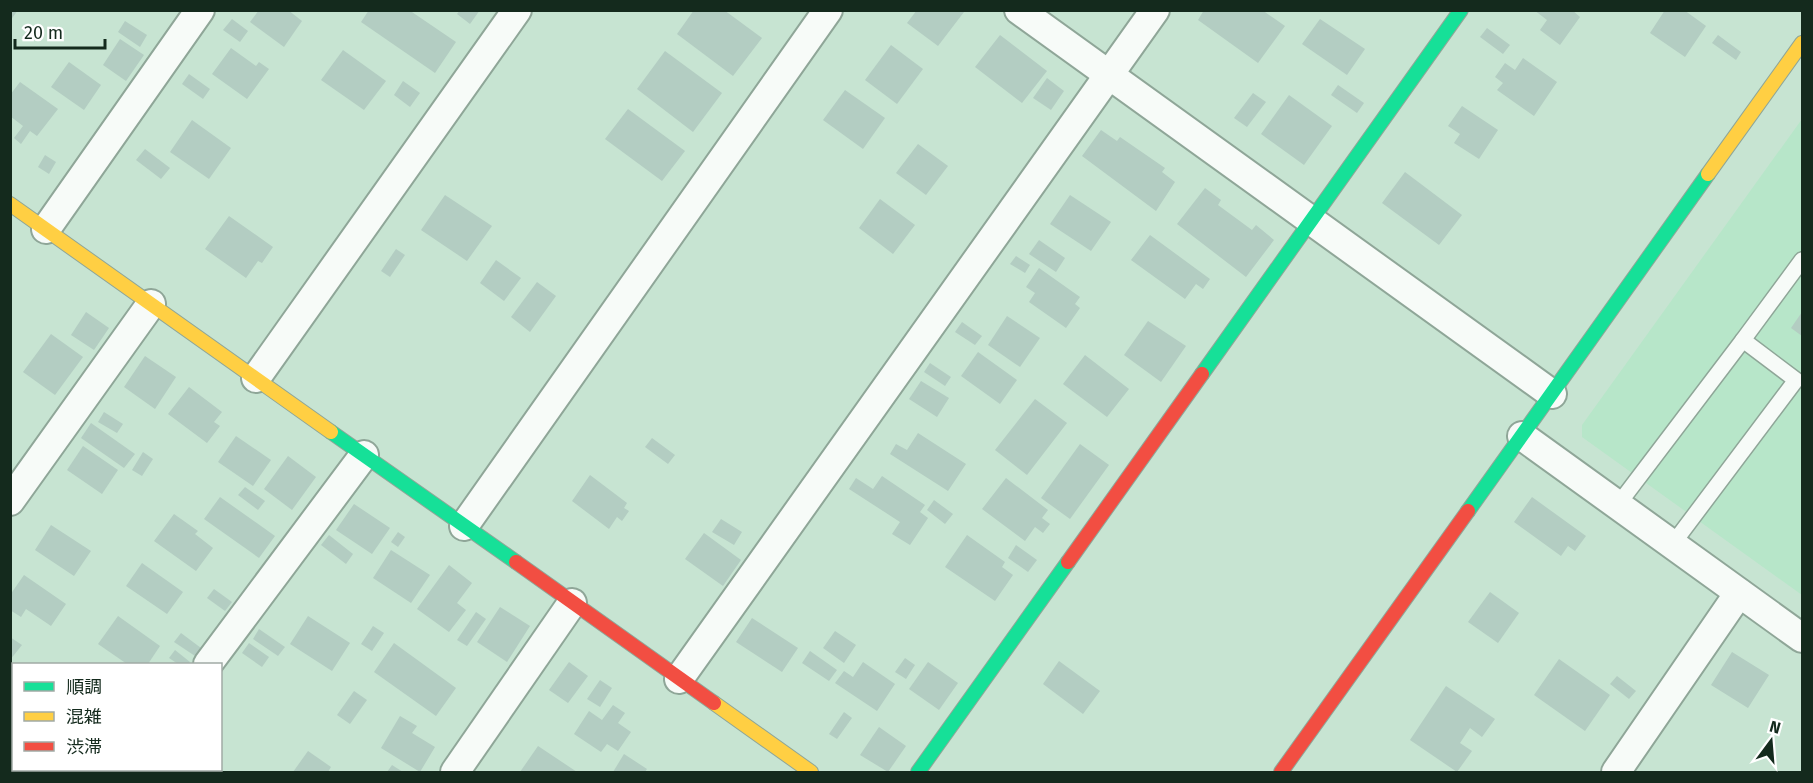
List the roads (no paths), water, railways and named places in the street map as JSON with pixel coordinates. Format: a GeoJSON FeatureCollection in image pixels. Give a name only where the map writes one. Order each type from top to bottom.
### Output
{"type":"FeatureCollection","features":[{"type":"Feature","properties":{"kind":"street"},"geometry":{"type":"LineString","coordinates":[[46,229],[200,10]]}},
{"type":"Feature","properties":{"kind":"street"},"geometry":{"type":"LineString","coordinates":[[256,378],[517,10]]}},
{"type":"Feature","properties":{"kind":"street"},"geometry":{"type":"LineString","coordinates":[[464,526],[828,10]]}},
{"type":"Feature","properties":{"kind":"street"},"geometry":{"type":"LineString","coordinates":[[1019,10],[1552,394]]}},
{"type":"Feature","properties":{"kind":"street"},"geometry":{"type":"LineString","coordinates":[[679,679],[1155,10]]}},
{"type":"Feature","properties":{"kind":"street"},"geometry":{"type":"LineString","coordinates":[[918,772],[1461,10]]}},
{"type":"Feature","properties":{"kind":"street"},"geometry":{"type":"LineString","coordinates":[[1281,772],[1803,43]]}},
{"type":"Feature","properties":{"kind":"street"},"geometry":{"type":"LineString","coordinates":[[10,204],[811,772]]}},
{"type":"Feature","properties":{"kind":"street"},"geometry":{"type":"LineString","coordinates":[[10,501],[151,304]]}},
{"type":"Feature","properties":{"kind":"street"},"geometry":{"type":"LineString","coordinates":[[1522,436],[1803,638]]}},
{"type":"Feature","properties":{"kind":"street"},"geometry":{"type":"LineString","coordinates":[[209,663],[364,455]]}},
{"type":"Feature","properties":{"kind":"street"},"geometry":{"type":"LineString","coordinates":[[1616,772],[1739,593]]}},
{"type":"Feature","properties":{"kind":"street"},"geometry":{"type":"LineString","coordinates":[[454,772],[572,603]]}},
{"type":"Feature","properties":{"kind":"lane"},"geometry":{"type":"LineString","coordinates":[[1617,506],[1803,260]]}},
{"type":"Feature","properties":{"kind":"lane"},"geometry":{"type":"LineString","coordinates":[[1672,545],[1799,383],[1743,340]]}}]}
